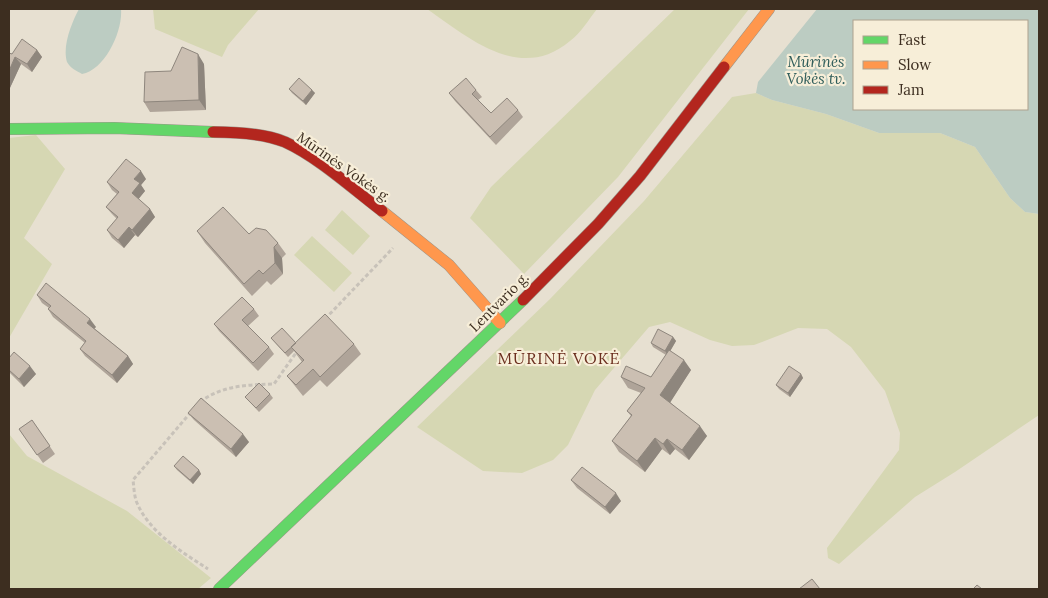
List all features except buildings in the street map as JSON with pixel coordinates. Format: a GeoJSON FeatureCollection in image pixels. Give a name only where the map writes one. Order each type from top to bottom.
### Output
{"type":"FeatureCollection","features":[{"type":"Feature","properties":{"kind":"main road","name":"Lentvario g."},"geometry":{"type":"LineString","coordinates":[[223,586],[500,323],[598,224],[640,176],[769,9]]}},
{"type":"Feature","properties":{"kind":"main road","name":"Mūrinės Vokės g."},"geometry":{"type":"LineString","coordinates":[[9,129],[124,128],[227,132],[260,136],[284,142],[301,151],[408,232],[449,266],[500,323]]}},
{"type":"Feature","properties":{"kind":"path"},"geometry":{"type":"LineString","coordinates":[[319,325],[408,232]]}},
{"type":"Feature","properties":{"kind":"path"},"geometry":{"type":"LineString","coordinates":[[198,404],[222,390],[239,386],[274,384],[301,346]]}},
{"type":"Feature","properties":{"kind":"path"},"geometry":{"type":"LineString","coordinates":[[192,411],[134,480],[136,501],[147,521],[223,586]]}},
{"type":"Feature","properties":{"kind":"green space"},"geometry":{"type":"Polygon","coordinates":[[[153,9],[259,9],[228,45],[222,57],[155,29],[153,9]]]}},
{"type":"Feature","properties":{"kind":"green space"},"geometry":{"type":"Polygon","coordinates":[[[427,9],[597,9],[574,38],[551,53],[532,58],[514,57],[496,52],[460,32],[427,9]]]}},
{"type":"Feature","properties":{"kind":"green space"},"geometry":{"type":"Polygon","coordinates":[[[675,9],[749,9],[618,177],[524,274],[470,218],[491,187],[675,9]]]}},
{"type":"Feature","properties":{"kind":"green space"},"geometry":{"type":"Polygon","coordinates":[[[756,93],[772,100],[826,114],[879,133],[940,133],[975,147],[1010,198],[1025,212],[1039,214],[1039,415],[915,497],[839,564],[828,558],[827,548],[899,450],[900,433],[885,391],[851,347],[827,329],[798,328],[754,345],[732,346],[710,340],[670,322],[649,327],[595,390],[568,445],[553,460],[522,473],[483,471],[417,427],[550,299],[644,201],[732,97],[756,93]]]}},
{"type":"Feature","properties":{"kind":"green space"},"geometry":{"type":"Polygon","coordinates":[[[36,135],[65,169],[24,238],[52,264],[9,338],[9,138],[36,135]]]}},
{"type":"Feature","properties":{"kind":"green space"},"geometry":{"type":"Polygon","coordinates":[[[342,210],[370,236],[353,255],[325,230],[342,210]]]}},
{"type":"Feature","properties":{"kind":"green space"},"geometry":{"type":"Polygon","coordinates":[[[312,236],[352,273],[334,292],[294,255],[312,236]]]}},
{"type":"Feature","properties":{"kind":"green space"},"geometry":{"type":"Polygon","coordinates":[[[9,434],[27,456],[127,511],[211,578],[198,589],[9,589],[9,434]]]}},
{"type":"Feature","properties":{"kind":"water"},"geometry":{"type":"Polygon","coordinates":[[[79,9],[121,9],[119,28],[111,48],[98,65],[82,74],[70,66],[66,56],[68,34],[79,9]]]}},
{"type":"Feature","properties":{"kind":"water","name":"Mūrinės Vokės tv."},"geometry":{"type":"Polygon","coordinates":[[[817,9],[1039,9],[1039,214],[1025,212],[1010,198],[975,147],[940,133],[879,133],[826,114],[772,100],[756,93],[758,82],[817,9]]]}},
{"type":"Feature","properties":{"kind":"traffic: fast"},"geometry":{"type":"LineString","coordinates":[[9,129],[114,128],[213,132]]}},
{"type":"Feature","properties":{"kind":"traffic: fast"},"geometry":{"type":"LineString","coordinates":[[219,589],[523,300]]}},
{"type":"Feature","properties":{"kind":"traffic: slow"},"geometry":{"type":"LineString","coordinates":[[724,67],[769,9]]}},
{"type":"Feature","properties":{"kind":"traffic: slow"},"geometry":{"type":"LineString","coordinates":[[382,211],[449,265],[500,323]]}},
{"type":"Feature","properties":{"kind":"traffic: jam"},"geometry":{"type":"LineString","coordinates":[[523,300],[598,224],[640,176],[724,67]]}},
{"type":"Feature","properties":{"kind":"traffic: jam"},"geometry":{"type":"LineString","coordinates":[[213,132],[259,135],[285,142],[323,165],[382,211]]}},
{"type":"Feature","properties":{"kind":"district","name":"MŪRINĖ VOKĖ"},"geometry":{"type":"Point","coordinates":[559,358]}}]}
